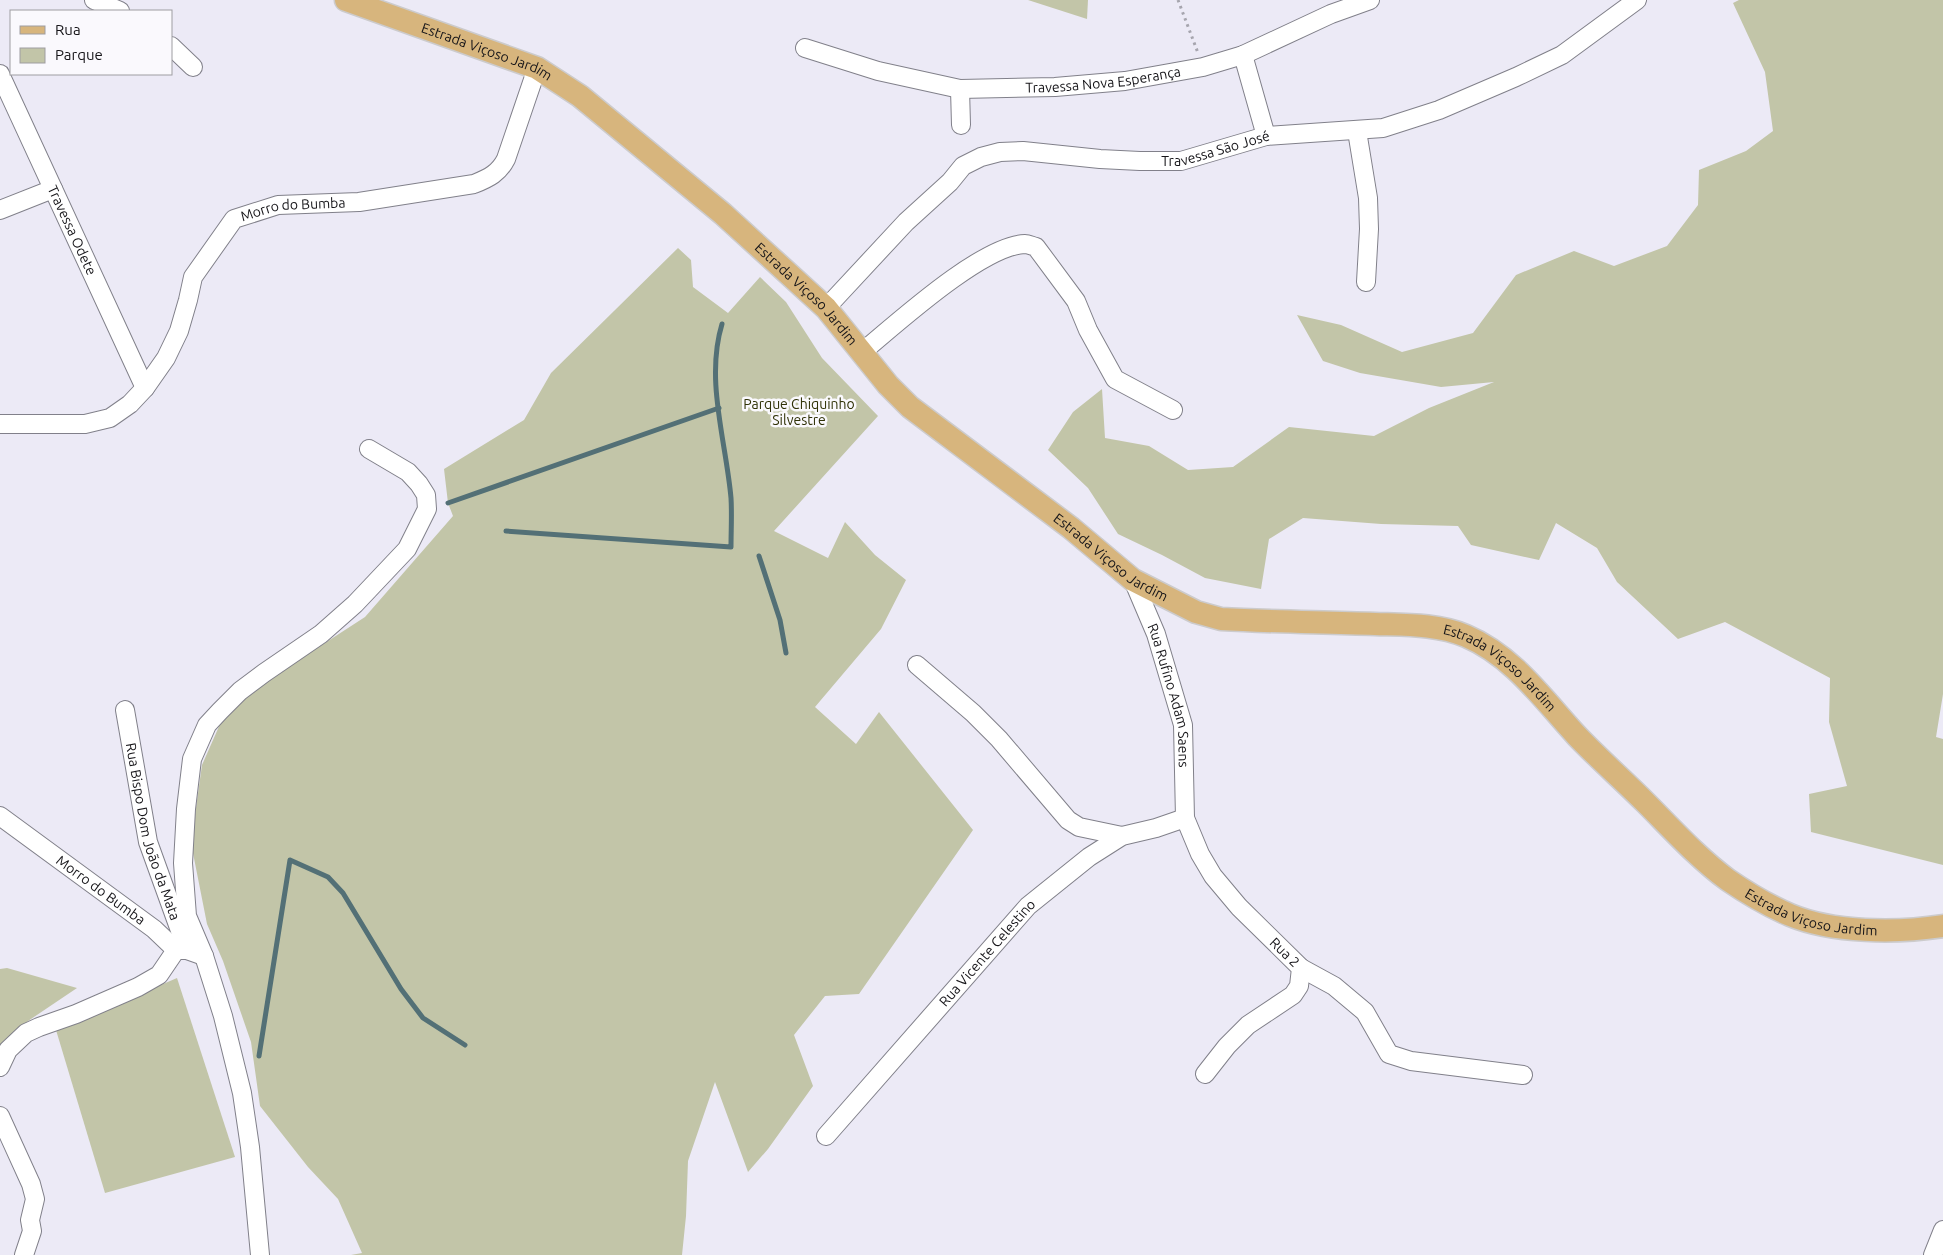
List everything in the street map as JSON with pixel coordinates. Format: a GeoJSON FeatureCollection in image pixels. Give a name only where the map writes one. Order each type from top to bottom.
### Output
{"type":"FeatureCollection","features":[{"type":"Feature","properties":{"kind":"main road","name":"Estrada Viçoso Jardim"},"geometry":{"type":"LineString","coordinates":[[346,0],[537,68],[580,96],[723,214],[826,308],[888,385],[910,407],[1071,528],[1132,580],[1196,612],[1220,619],[1400,625],[1442,629],[1466,636],[1501,656],[1519,671],[1578,737],[1685,843],[1728,880],[1760,900],[1791,915],[1824,925],[1890,930],[1925,929],[1943,926]]}},
{"type":"Feature","properties":{"kind":"street"},"geometry":{"type":"LineString","coordinates":[[94,0],[118,10]]}},
{"type":"Feature","properties":{"kind":"street","name":"Travessa Nova Esperança"},"geometry":{"type":"LineString","coordinates":[[805,48],[878,71],[960,89],[1055,87],[1125,81],[1203,67],[1243,55],[1332,14],[1370,0]]}},
{"type":"Feature","properties":{"kind":"street","name":"Travessa São José"},"geometry":{"type":"LineString","coordinates":[[826,308],[906,222],[950,182],[963,166],[981,157],[1000,152],[1023,151],[1140,162],[1182,161],[1266,136],[1383,128],[1439,110],[1562,55],[1637,0]]}},
{"type":"Feature","properties":{"kind":"street"},"geometry":{"type":"LineString","coordinates":[[172,47],[193,67]]}},
{"type":"Feature","properties":{"kind":"street"},"geometry":{"type":"LineString","coordinates":[[1243,55],[1266,136]]}},
{"type":"Feature","properties":{"kind":"street","name":"Morro do Bumba"},"geometry":{"type":"LineString","coordinates":[[0,424],[85,424],[110,418],[130,404],[145,388],[166,358],[179,331],[193,277],[234,219],[278,205],[359,202],[474,184],[489,178],[501,168],[506,159],[537,68]]}},
{"type":"Feature","properties":{"kind":"street","name":"Travessa Odete"},"geometry":{"type":"LineString","coordinates":[[0,74],[145,388]]}},
{"type":"Feature","properties":{"kind":"street"},"geometry":{"type":"LineString","coordinates":[[960,89],[961,125]]}},
{"type":"Feature","properties":{"kind":"street"},"geometry":{"type":"LineString","coordinates":[[1357,131],[1368,198],[1369,229],[1366,282]]}},
{"type":"Feature","properties":{"kind":"street"},"geometry":{"type":"LineString","coordinates":[[0,210],[53,189]]}},
{"type":"Feature","properties":{"kind":"street"},"geometry":{"type":"LineString","coordinates":[[861,353],[933,293],[969,268],[990,255],[1004,249],[1025,244],[1036,247],[1076,301],[1088,330],[1115,379],[1174,410]]}},
{"type":"Feature","properties":{"kind":"street","name":"Rua Bispo Dom João da Mata"},"geometry":{"type":"LineString","coordinates":[[260,1255],[251,1156],[242,1093],[223,1016],[204,956],[187,916],[183,864],[186,809],[192,759],[207,725],[240,692],[322,634],[355,604],[407,549],[426,509],[426,495],[408,472],[369,449]]}},
{"type":"Feature","properties":{"kind":"street","name":"Rua Rufino Adam Saens"},"geometry":{"type":"LineString","coordinates":[[1132,580],[1156,634],[1183,725],[1185,818]]}},
{"type":"Feature","properties":{"kind":"street"},"geometry":{"type":"LineString","coordinates":[[917,665],[973,713],[999,739],[1068,820],[1079,827],[1122,836]]}},
{"type":"Feature","properties":{"kind":"street","name":"Rua Bispo Dom João da Mata"},"geometry":{"type":"LineString","coordinates":[[125,710],[148,842],[181,950]]}},
{"type":"Feature","properties":{"kind":"street","name":"Morro do Bumba"},"geometry":{"type":"LineString","coordinates":[[0,816],[181,950],[204,956]]}},
{"type":"Feature","properties":{"kind":"street","name":"Rua Vicente Celestino"},"geometry":{"type":"LineString","coordinates":[[826,1136],[1028,906],[1089,857],[1122,836],[1156,828],[1185,818]]}},
{"type":"Feature","properties":{"kind":"street","name":"Rua 2"},"geometry":{"type":"LineString","coordinates":[[1185,818],[1200,854],[1213,876],[1240,907],[1301,968],[1299,986],[1293,995],[1248,1025],[1205,1074]]}},
{"type":"Feature","properties":{"kind":"street"},"geometry":{"type":"LineString","coordinates":[[0,1067],[8,1050],[26,1033],[39,1026],[76,1014],[138,988],[159,975],[181,950]]}},
{"type":"Feature","properties":{"kind":"street"},"geometry":{"type":"LineString","coordinates":[[1301,968],[1334,986],[1365,1012],[1389,1054],[1411,1061],[1523,1075]]}},
{"type":"Feature","properties":{"kind":"street"},"geometry":{"type":"LineString","coordinates":[[0,1116],[31,1184],[35,1199],[30,1220],[32,1231],[24,1255]]}},
{"type":"Feature","properties":{"kind":"street"},"geometry":{"type":"LineString","coordinates":[[1933,1255],[1943,1230]]}},
{"type":"Feature","properties":{"kind":"path"},"geometry":{"type":"LineString","coordinates":[[1178,0],[1203,67]]}},
{"type":"Feature","properties":{"kind":"green space"},"geometry":{"type":"Polygon","coordinates":[[[1028,0],[1088,0],[1087,19],[1028,0]]]}},
{"type":"Feature","properties":{"kind":"green space"},"geometry":{"type":"Polygon","coordinates":[[[1739,0],[1943,0],[1943,694],[1936,737],[1943,739],[1943,865],[1811,832],[1809,794],[1847,786],[1829,722],[1830,678],[1725,622],[1678,639],[1617,582],[1597,548],[1556,523],[1539,560],[1471,545],[1458,526],[1381,524],[1303,518],[1269,539],[1261,589],[1205,578],[1118,534],[1088,488],[1048,450],[1073,412],[1102,389],[1105,438],[1149,446],[1188,470],[1233,467],[1289,427],[1374,436],[1429,408],[1494,382],[1441,387],[1360,373],[1323,361],[1297,315],[1341,325],[1402,352],[1473,333],[1516,275],[1574,251],[1614,266],[1667,246],[1698,205],[1699,170],[1746,151],[1773,131],[1765,72],[1733,3],[1739,0]]]}},
{"type":"Feature","properties":{"kind":"green space","name":"Parque Chiquinho Silvestre"},"geometry":{"type":"Polygon","coordinates":[[[678,248],[691,260],[693,287],[728,313],[760,277],[786,302],[822,358],[878,416],[774,531],[828,558],[845,522],[875,555],[906,580],[881,629],[815,707],[856,744],[879,712],[973,830],[859,994],[825,996],[794,1035],[813,1086],[768,1149],[748,1172],[715,1082],[688,1161],[686,1216],[682,1255],[351,1255],[362,1253],[338,1199],[308,1167],[260,1106],[251,1042],[223,961],[207,924],[191,843],[202,765],[228,706],[365,617],[453,516],[448,503],[444,469],[524,420],[551,373],[678,248]]]}},
{"type":"Feature","properties":{"kind":"green space"},"geometry":{"type":"Polygon","coordinates":[[[7,968],[77,988],[28,1021],[0,1050],[0,969],[7,968]]]}},
{"type":"Feature","properties":{"kind":"green space"},"geometry":{"type":"Polygon","coordinates":[[[177,978],[235,1157],[105,1193],[56,1030],[177,978]]]}},
{"type":"Feature","properties":{"kind":"waterway"},"geometry":{"type":"LineString","coordinates":[[506,531],[731,547],[731,498],[716,389],[717,345],[722,324]]}},
{"type":"Feature","properties":{"kind":"waterway"},"geometry":{"type":"LineString","coordinates":[[448,503],[719,408]]}},
{"type":"Feature","properties":{"kind":"waterway"},"geometry":{"type":"LineString","coordinates":[[759,556],[780,620],[786,653]]}},
{"type":"Feature","properties":{"kind":"waterway"},"geometry":{"type":"LineString","coordinates":[[259,1056],[290,860],[328,877],[343,893],[401,989],[423,1018],[465,1045]]}}]}
